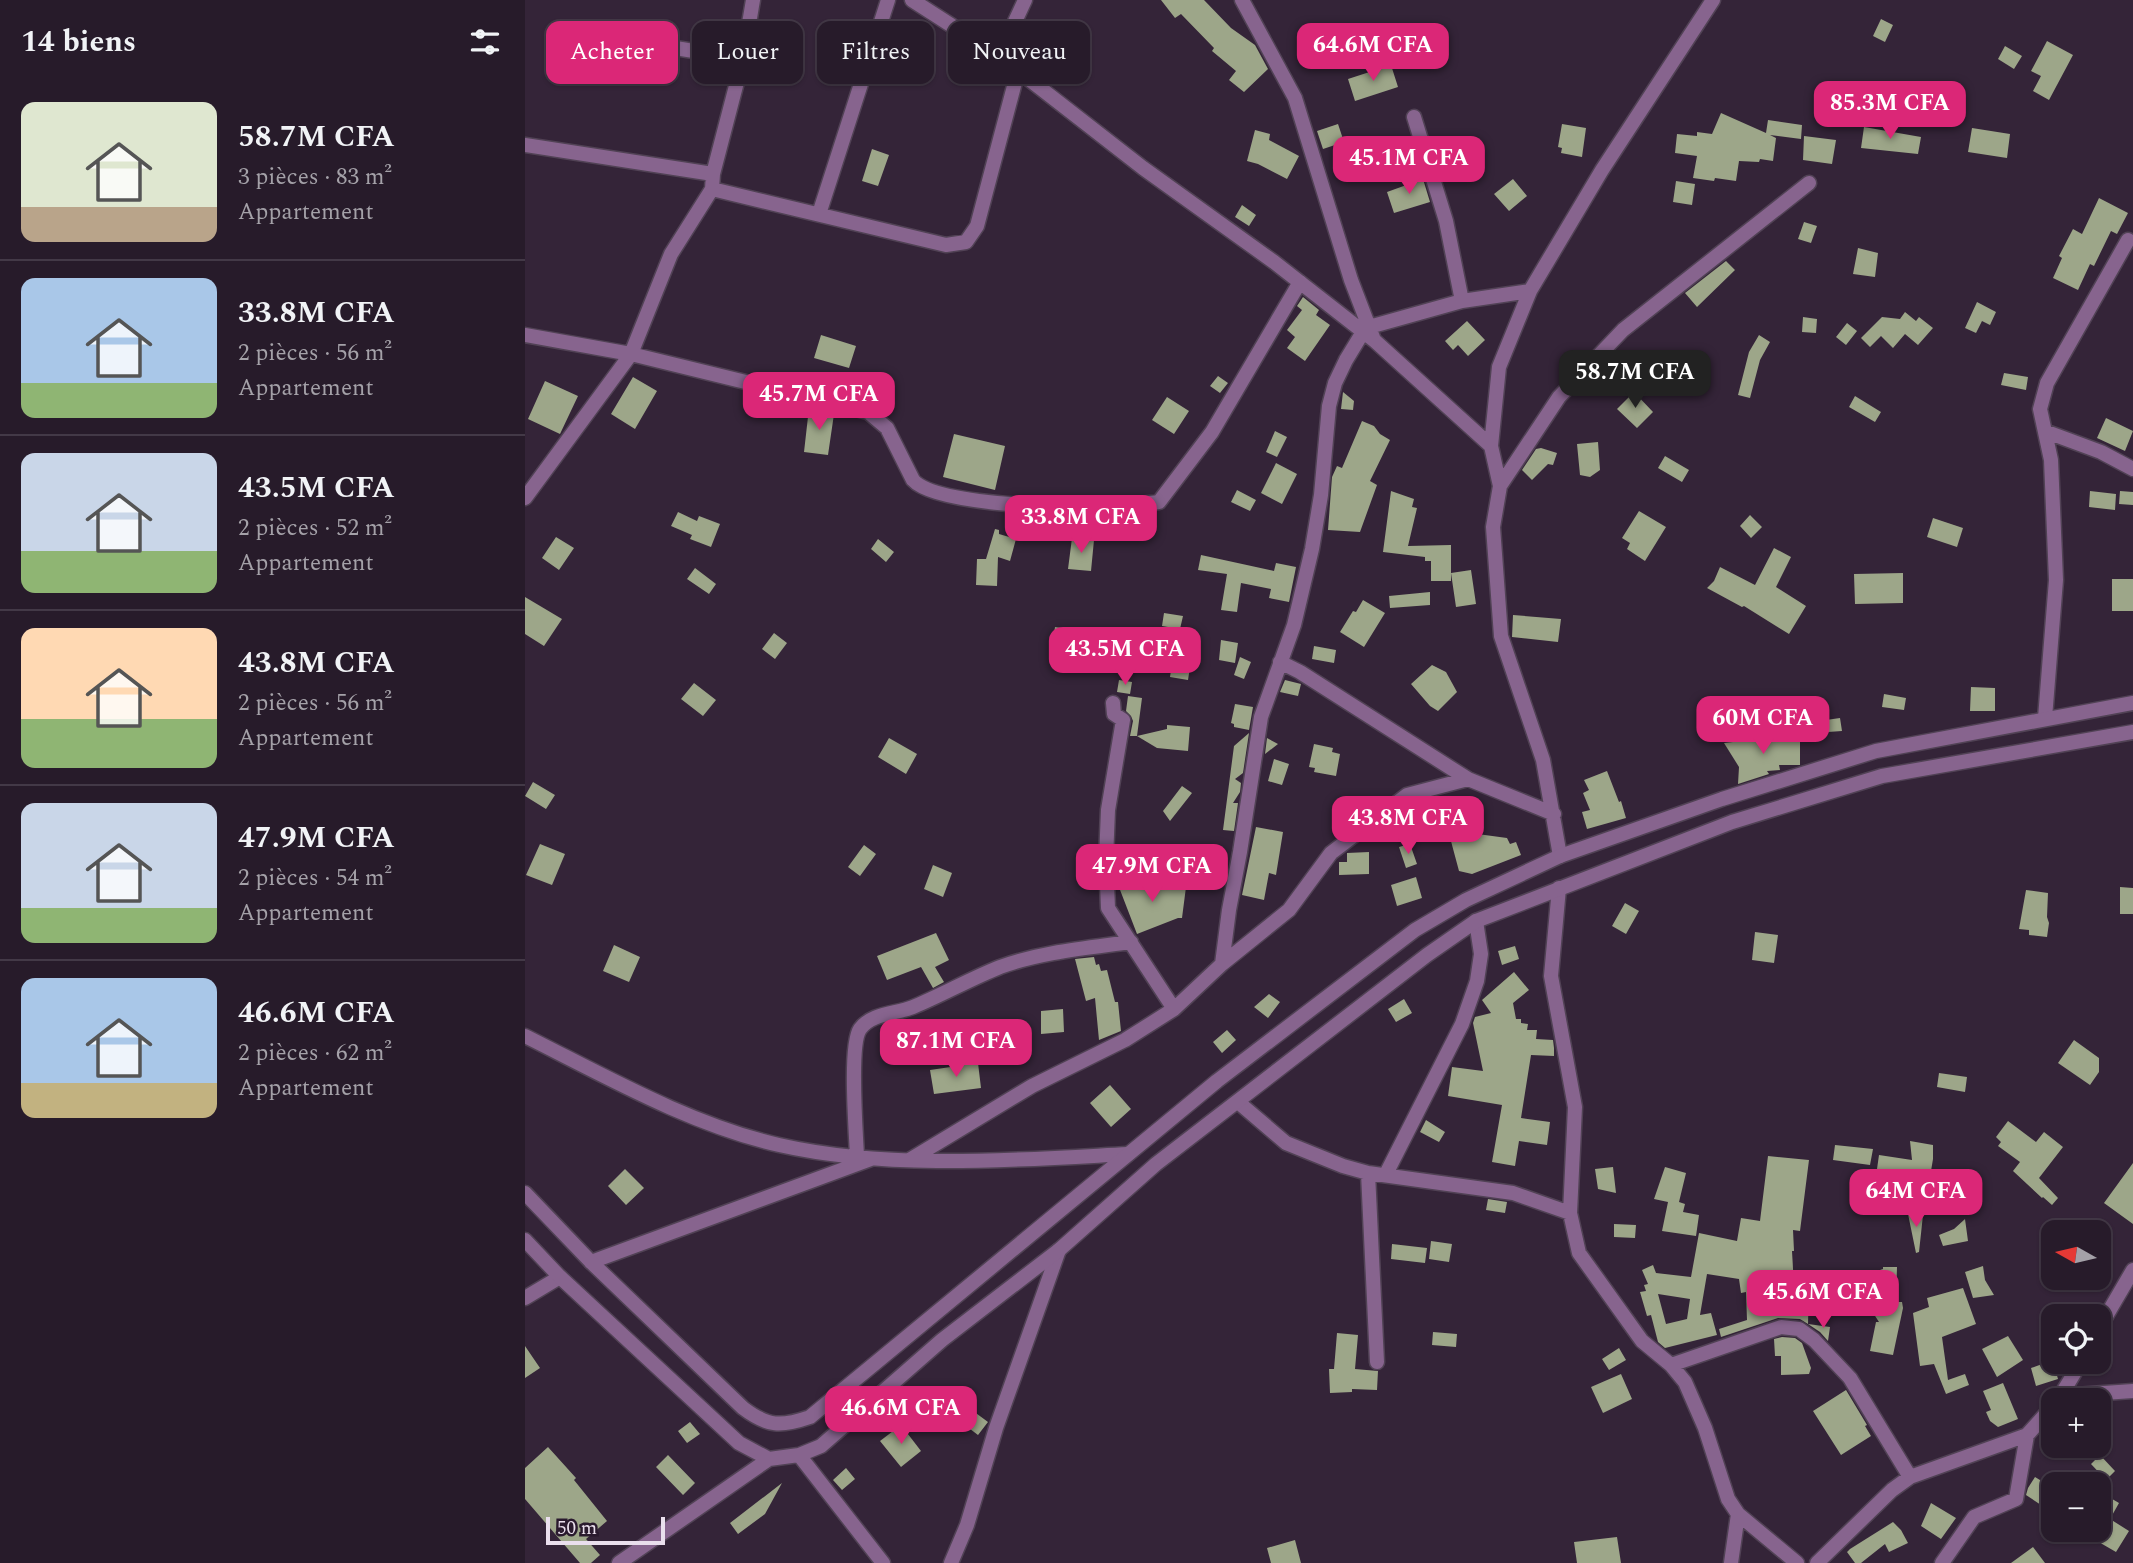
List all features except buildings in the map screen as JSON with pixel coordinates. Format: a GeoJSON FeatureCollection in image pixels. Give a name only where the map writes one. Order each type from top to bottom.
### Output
{"type":"FeatureCollection","features":[{"type":"Feature","properties":{"kind":"street"},"geometry":{"type":"LineString","coordinates":[[749,21],[753,0]]}},
{"type":"Feature","properties":{"kind":"street"},"geometry":{"type":"LineString","coordinates":[[819,214],[888,0]]}},
{"type":"Feature","properties":{"kind":"street"},"geometry":{"type":"LineString","coordinates":[[912,0],[948,23]]}},
{"type":"Feature","properties":{"kind":"street"},"geometry":{"type":"LineString","coordinates":[[1015,21],[1025,0]]}},
{"type":"Feature","properties":{"kind":"street"},"geometry":{"type":"LineString","coordinates":[[1242,0],[1295,98],[1369,334]]}},
{"type":"Feature","properties":{"kind":"street"},"geometry":{"type":"LineString","coordinates":[[1560,856],[1543,760],[1501,636],[1493,527],[1500,486],[1491,446],[1500,367],[1530,291],[1602,170],[1713,0]]}},
{"type":"Feature","properties":{"kind":"street"},"geometry":{"type":"LineString","coordinates":[[525,498],[631,354],[671,254],[713,182],[737,84]]}},
{"type":"Feature","properties":{"kind":"street"},"geometry":{"type":"LineString","coordinates":[[525,145],[713,182],[819,214],[946,245],[966,242],[977,226],[1015,84]]}},
{"type":"Feature","properties":{"kind":"street"},"geometry":{"type":"LineString","coordinates":[[1035,84],[1143,169],[1369,334],[1491,446]]}},
{"type":"Feature","properties":{"kind":"street"},"geometry":{"type":"LineString","coordinates":[[1413,117],[1446,221],[1462,301]]}},
{"type":"Feature","properties":{"kind":"street"},"geometry":{"type":"LineString","coordinates":[[1500,486],[1559,397],[1623,330],[1809,183]]}},
{"type":"Feature","properties":{"kind":"street"},"geometry":{"type":"LineString","coordinates":[[2045,718],[2056,580],[2051,460],[2040,409],[2047,383],[2128,240]]}},
{"type":"Feature","properties":{"kind":"street"},"geometry":{"type":"LineString","coordinates":[[525,335],[631,354],[868,412],[887,428],[919,487],[952,498],[1096,508],[1159,502],[1212,432],[1300,282]]}},
{"type":"Feature","properties":{"kind":"street"},"geometry":{"type":"LineString","coordinates":[[1222,964],[1261,717],[1294,625],[1312,549],[1321,495],[1332,394],[1346,360],[1369,334],[1408,315],[1462,301],[1530,291]]}},
{"type":"Feature","properties":{"kind":"street"},"geometry":{"type":"LineString","coordinates":[[2047,432],[2101,452],[2133,469]]}},
{"type":"Feature","properties":{"kind":"street"},"geometry":{"type":"LineString","coordinates":[[1280,662],[1468,779],[1554,814]]}},
{"type":"Feature","properties":{"kind":"street"},"geometry":{"type":"LineString","coordinates":[[1113,703],[1114,714],[1123,720],[1108,810],[1108,908],[1174,1009]]}},
{"type":"Feature","properties":{"kind":"street"},"geometry":{"type":"LineString","coordinates":[[525,1193],[591,1262],[743,1408],[758,1419],[786,1425],[810,1418],[1217,1081],[1415,930],[1466,900],[1560,856],[1722,799],[1877,751],[2133,703]]}},
{"type":"Feature","properties":{"kind":"street"},"geometry":{"type":"LineString","coordinates":[[619,1563],[769,1459],[799,1455],[821,1446],[942,1340],[1059,1250],[1156,1164],[1427,955],[1476,921],[1732,822],[1882,776],[2133,732]]}},
{"type":"Feature","properties":{"kind":"street"},"geometry":{"type":"LineString","coordinates":[[911,1159],[1032,1086],[1125,1040],[1174,1009],[1222,964],[1289,910],[1331,853],[1407,795],[1468,779]]}},
{"type":"Feature","properties":{"kind":"street"},"geometry":{"type":"LineString","coordinates":[[1559,888],[1551,976],[1575,1107],[1570,1213],[1579,1253],[1642,1342],[1671,1365],[1685,1382],[1705,1428],[1728,1499],[1738,1514],[1797,1563]]}},
{"type":"Feature","properties":{"kind":"street"},"geometry":{"type":"LineString","coordinates":[[1386,1174],[1462,1024],[1477,981],[1481,954],[1476,921]]}},
{"type":"Feature","properties":{"kind":"street"},"geometry":{"type":"LineString","coordinates":[[857,1156],[854,1084],[856,1038],[869,1020],[911,1008],[1002,967],[1062,952],[1131,942]]}},
{"type":"Feature","properties":{"kind":"street"},"geometry":{"type":"LineString","coordinates":[[525,1036],[637,1091],[724,1129],[779,1145],[873,1158],[911,1159],[1014,1160],[1128,1154]]}},
{"type":"Feature","properties":{"kind":"street"},"geometry":{"type":"LineString","coordinates":[[1238,1102],[1286,1143],[1343,1166],[1369,1173],[1513,1193],[1570,1213]]}},
{"type":"Feature","properties":{"kind":"street"},"geometry":{"type":"LineString","coordinates":[[591,1262],[873,1158]]}},
{"type":"Feature","properties":{"kind":"street"},"geometry":{"type":"LineString","coordinates":[[1369,1173],[1377,1362]]}},
{"type":"Feature","properties":{"kind":"street"},"geometry":{"type":"LineString","coordinates":[[525,1240],[560,1277],[739,1443],[769,1459]]}},
{"type":"Feature","properties":{"kind":"street"},"geometry":{"type":"LineString","coordinates":[[951,1563],[967,1525],[996,1428],[1059,1250]]}},
{"type":"Feature","properties":{"kind":"street"},"geometry":{"type":"LineString","coordinates":[[2111,1308],[2133,1270]]}},
{"type":"Feature","properties":{"kind":"street"},"geometry":{"type":"LineString","coordinates":[[525,1298],[560,1277]]}},
{"type":"Feature","properties":{"kind":"street"},"geometry":{"type":"LineString","coordinates":[[1671,1365],[1781,1327],[1799,1329],[1814,1340],[1850,1378],[1910,1476]]}},
{"type":"Feature","properties":{"kind":"street"},"geometry":{"type":"LineString","coordinates":[[2111,1394],[2133,1391]]}},
{"type":"Feature","properties":{"kind":"street"},"geometry":{"type":"LineString","coordinates":[[1817,1563],[1910,1476],[2027,1435],[2041,1419]]}},
{"type":"Feature","properties":{"kind":"street"},"geometry":{"type":"LineString","coordinates":[[1942,1563],[1974,1517],[2016,1499],[2027,1435]]}},
{"type":"Feature","properties":{"kind":"street"},"geometry":{"type":"LineString","coordinates":[[799,1455],[883,1563]]}},
{"type":"Feature","properties":{"kind":"street"},"geometry":{"type":"LineString","coordinates":[[1731,1563],[1738,1514]]}}]}
